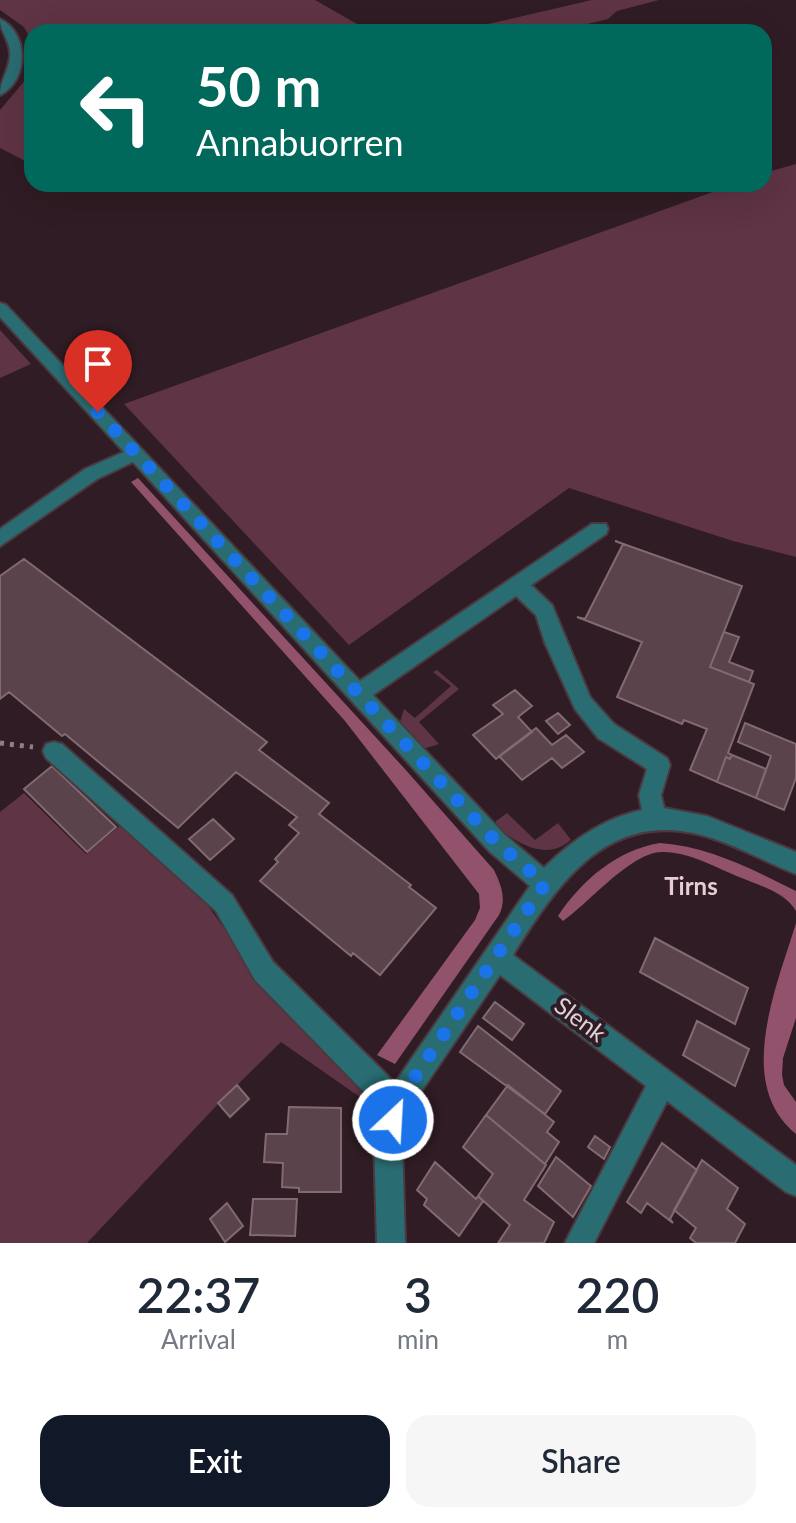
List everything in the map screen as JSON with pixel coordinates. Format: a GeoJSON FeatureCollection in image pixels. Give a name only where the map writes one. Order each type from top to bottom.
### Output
{"type":"FeatureCollection","features":[{"type":"Feature","properties":{"kind":"street"},"geometry":{"type":"LineString","coordinates":[[0,22],[15,40],[18,56],[13,74],[0,91]]}},
{"type":"Feature","properties":{"kind":"street"},"geometry":{"type":"LineString","coordinates":[[0,308],[138,453],[497,843],[545,884]]}},
{"type":"Feature","properties":{"kind":"street"},"geometry":{"type":"LineString","coordinates":[[0,539],[91,474],[138,453]]}},
{"type":"Feature","properties":{"kind":"street"},"geometry":{"type":"LineString","coordinates":[[359,693],[599,529]]}},
{"type":"Feature","properties":{"kind":"street"},"geometry":{"type":"LineString","coordinates":[[519,586],[545,611],[555,643],[582,703],[606,731],[659,765],[650,795],[655,818]]}},
{"type":"Feature","properties":{"kind":"street"},"geometry":{"type":"LineString","coordinates":[[54,751],[224,903],[264,971],[371,1081],[398,1102]]}},
{"type":"Feature","properties":{"kind":"street"},"geometry":{"type":"LineString","coordinates":[[391,1243],[388,1139],[398,1102],[545,884],[582,851],[635,821],[655,818],[684,821],[720,831],[796,863]]}},
{"type":"Feature","properties":{"kind":"street","name":"Slenk"},"geometry":{"type":"LineString","coordinates":[[497,958],[796,1182]]}},
{"type":"Feature","properties":{"kind":"street"},"geometry":{"type":"LineString","coordinates":[[579,1243],[663,1081]]}},
{"type":"Feature","properties":{"kind":"shaded area"},"geometry":{"type":"Polygon","coordinates":[[[0,0],[315,0],[357,24],[24,24],[24,27],[0,10],[0,0]]]}},
{"type":"Feature","properties":{"kind":"shaded area"},"geometry":{"type":"Polygon","coordinates":[[[592,0],[659,0],[617,11],[608,19],[587,24],[488,24],[592,0]]]}},
{"type":"Feature","properties":{"kind":"shaded area"},"geometry":{"type":"Polygon","coordinates":[[[24,82],[24,160],[0,148],[0,110],[24,82]]]}},
{"type":"Feature","properties":{"kind":"shaded area"},"geometry":{"type":"Polygon","coordinates":[[[796,164],[796,557],[733,541],[569,488],[349,645],[124,404],[713,192],[772,192],[772,171],[796,164]]]}},
{"type":"Feature","properties":{"kind":"shaded area"},"geometry":{"type":"Polygon","coordinates":[[[0,330],[31,364],[0,378],[0,330]]]}},
{"type":"Feature","properties":{"kind":"shaded area"},"geometry":{"type":"Polygon","coordinates":[[[138,478],[404,768],[497,876],[503,898],[499,915],[395,1064],[377,1055],[475,920],[480,908],[479,894],[345,721],[131,482],[138,478]]]}},
{"type":"Feature","properties":{"kind":"shaded area"},"geometry":{"type":"Polygon","coordinates":[[[437,670],[459,689],[419,722],[439,744],[423,749],[399,725],[404,709],[415,718],[451,686],[433,672],[437,670]]]}},
{"type":"Feature","properties":{"kind":"shaded area"},"geometry":{"type":"Polygon","coordinates":[[[24,793],[86,854],[122,824],[197,890],[258,977],[368,1097],[364,1100],[281,1042],[87,1243],[0,1243],[0,812],[24,793]]]}},
{"type":"Feature","properties":{"kind":"shaded area"},"geometry":{"type":"Polygon","coordinates":[[[507,813],[535,840],[558,823],[571,840],[561,846],[542,850],[522,844],[495,826],[496,821],[507,813]]]}},
{"type":"Feature","properties":{"kind":"shaded area"},"geometry":{"type":"Polygon","coordinates":[[[660,843],[713,854],[796,891],[796,911],[785,899],[762,886],[692,857],[663,852],[638,860],[563,921],[558,916],[578,890],[602,869],[629,852],[660,843]]]}},
{"type":"Feature","properties":{"kind":"shaded area"},"geometry":{"type":"Polygon","coordinates":[[[796,923],[796,1018],[783,1058],[782,1075],[784,1085],[796,1102],[796,1134],[777,1113],[767,1089],[764,1062],[771,1004],[796,923]]]}},
{"type":"Feature","properties":{"kind":"building"},"geometry":{"type":"Polygon","coordinates":[[[615,541],[742,586],[710,667],[754,684],[728,753],[732,755],[730,759],[726,757],[717,782],[690,770],[707,729],[684,720],[682,724],[617,697],[642,642],[577,617],[585,619],[623,544],[615,541]]]}},
{"type":"Feature","properties":{"kind":"building"},"geometry":{"type":"Polygon","coordinates":[[[24,559],[267,742],[259,750],[329,803],[319,814],[436,908],[380,975],[353,953],[351,956],[260,881],[299,833],[289,825],[297,817],[236,772],[178,828],[9,692],[0,699],[0,576],[24,559]]]}},
{"type":"Feature","properties":{"kind":"building"},"geometry":{"type":"Polygon","coordinates":[[[724,632],[739,637],[729,662],[753,671],[749,682],[710,667],[724,632]]]}},
{"type":"Feature","properties":{"kind":"building"},"geometry":{"type":"Polygon","coordinates":[[[515,690],[532,706],[518,717],[532,732],[496,759],[473,735],[503,714],[493,705],[515,690]]]}},
{"type":"Feature","properties":{"kind":"building"},"geometry":{"type":"Polygon","coordinates":[[[558,713],[570,725],[558,734],[546,721],[558,713]]]}},
{"type":"Feature","properties":{"kind":"building"},"geometry":{"type":"Polygon","coordinates":[[[745,723],[796,744],[796,778],[784,810],[756,798],[771,756],[738,742],[745,723]]]}},
{"type":"Feature","properties":{"kind":"building"},"geometry":{"type":"Polygon","coordinates":[[[536,728],[552,745],[566,735],[584,752],[562,768],[552,758],[522,780],[499,756],[536,728]]]}},
{"type":"Feature","properties":{"kind":"building"},"geometry":{"type":"Polygon","coordinates":[[[732,755],[766,769],[756,798],[717,782],[726,757],[730,759],[732,755]]]}},
{"type":"Feature","properties":{"kind":"building"},"geometry":{"type":"Polygon","coordinates":[[[52,766],[116,827],[87,852],[24,789],[52,766]]]}},
{"type":"Feature","properties":{"kind":"building"},"geometry":{"type":"Polygon","coordinates":[[[213,819],[234,839],[210,860],[189,839],[213,819]]]}},
{"type":"Feature","properties":{"kind":"building"},"geometry":{"type":"Polygon","coordinates":[[[655,938],[748,988],[735,1024],[640,972],[655,938]]]}},
{"type":"Feature","properties":{"kind":"building"},"geometry":{"type":"Polygon","coordinates":[[[495,1002],[524,1024],[512,1040],[483,1018],[495,1002]]]}},
{"type":"Feature","properties":{"kind":"building"},"geometry":{"type":"Polygon","coordinates":[[[697,1021],[749,1049],[735,1086],[683,1055],[697,1021]]]}},
{"type":"Feature","properties":{"kind":"building"},"geometry":{"type":"Polygon","coordinates":[[[478,1026],[561,1091],[545,1114],[460,1052],[478,1026]]]}},
{"type":"Feature","properties":{"kind":"building"},"geometry":{"type":"Polygon","coordinates":[[[237,1085],[249,1099],[230,1117],[218,1103],[237,1085]]]}},
{"type":"Feature","properties":{"kind":"building"},"geometry":{"type":"Polygon","coordinates":[[[508,1085],[554,1122],[547,1132],[559,1142],[545,1164],[486,1115],[508,1085]]]}},
{"type":"Feature","properties":{"kind":"building"},"geometry":{"type":"Polygon","coordinates":[[[289,1107],[341,1108],[341,1192],[299,1192],[299,1188],[282,1187],[283,1163],[264,1162],[266,1134],[287,1134],[289,1107]]]}},
{"type":"Feature","properties":{"kind":"building"},"geometry":{"type":"Polygon","coordinates":[[[486,1115],[546,1165],[524,1200],[554,1222],[544,1243],[498,1243],[510,1225],[478,1196],[493,1174],[463,1147],[486,1115]]]}},
{"type":"Feature","properties":{"kind":"building"},"geometry":{"type":"Polygon","coordinates":[[[595,1136],[610,1147],[604,1159],[588,1147],[595,1136]]]}},
{"type":"Feature","properties":{"kind":"building"},"geometry":{"type":"Polygon","coordinates":[[[662,1143],[697,1170],[670,1219],[673,1223],[647,1203],[641,1213],[627,1202],[662,1143]]]}},
{"type":"Feature","properties":{"kind":"building"},"geometry":{"type":"Polygon","coordinates":[[[556,1157],[591,1186],[573,1217],[538,1186],[556,1157]]]}},
{"type":"Feature","properties":{"kind":"building"},"geometry":{"type":"Polygon","coordinates":[[[702,1160],[738,1188],[727,1209],[745,1224],[735,1243],[696,1243],[690,1238],[696,1228],[674,1210],[702,1160]]]}},
{"type":"Feature","properties":{"kind":"building"},"geometry":{"type":"Polygon","coordinates":[[[435,1162],[476,1199],[478,1196],[483,1201],[459,1236],[424,1205],[427,1199],[417,1190],[435,1162]]]}},
{"type":"Feature","properties":{"kind":"building"},"geometry":{"type":"Polygon","coordinates":[[[253,1199],[297,1199],[295,1236],[250,1235],[253,1199]]]}},
{"type":"Feature","properties":{"kind":"building"},"geometry":{"type":"Polygon","coordinates":[[[227,1203],[243,1226],[225,1242],[210,1219],[227,1203]]]}},
{"type":"Feature","properties":{"kind":"district","name":"Tirns"},"geometry":{"type":"Point","coordinates":[691,887]}},
{"type":"Feature","properties":{"kind":"route"},"geometry":{"type":"LineString","coordinates":[[98,412],[497,843],[545,884],[398,1102],[393,1120]]}}]}
